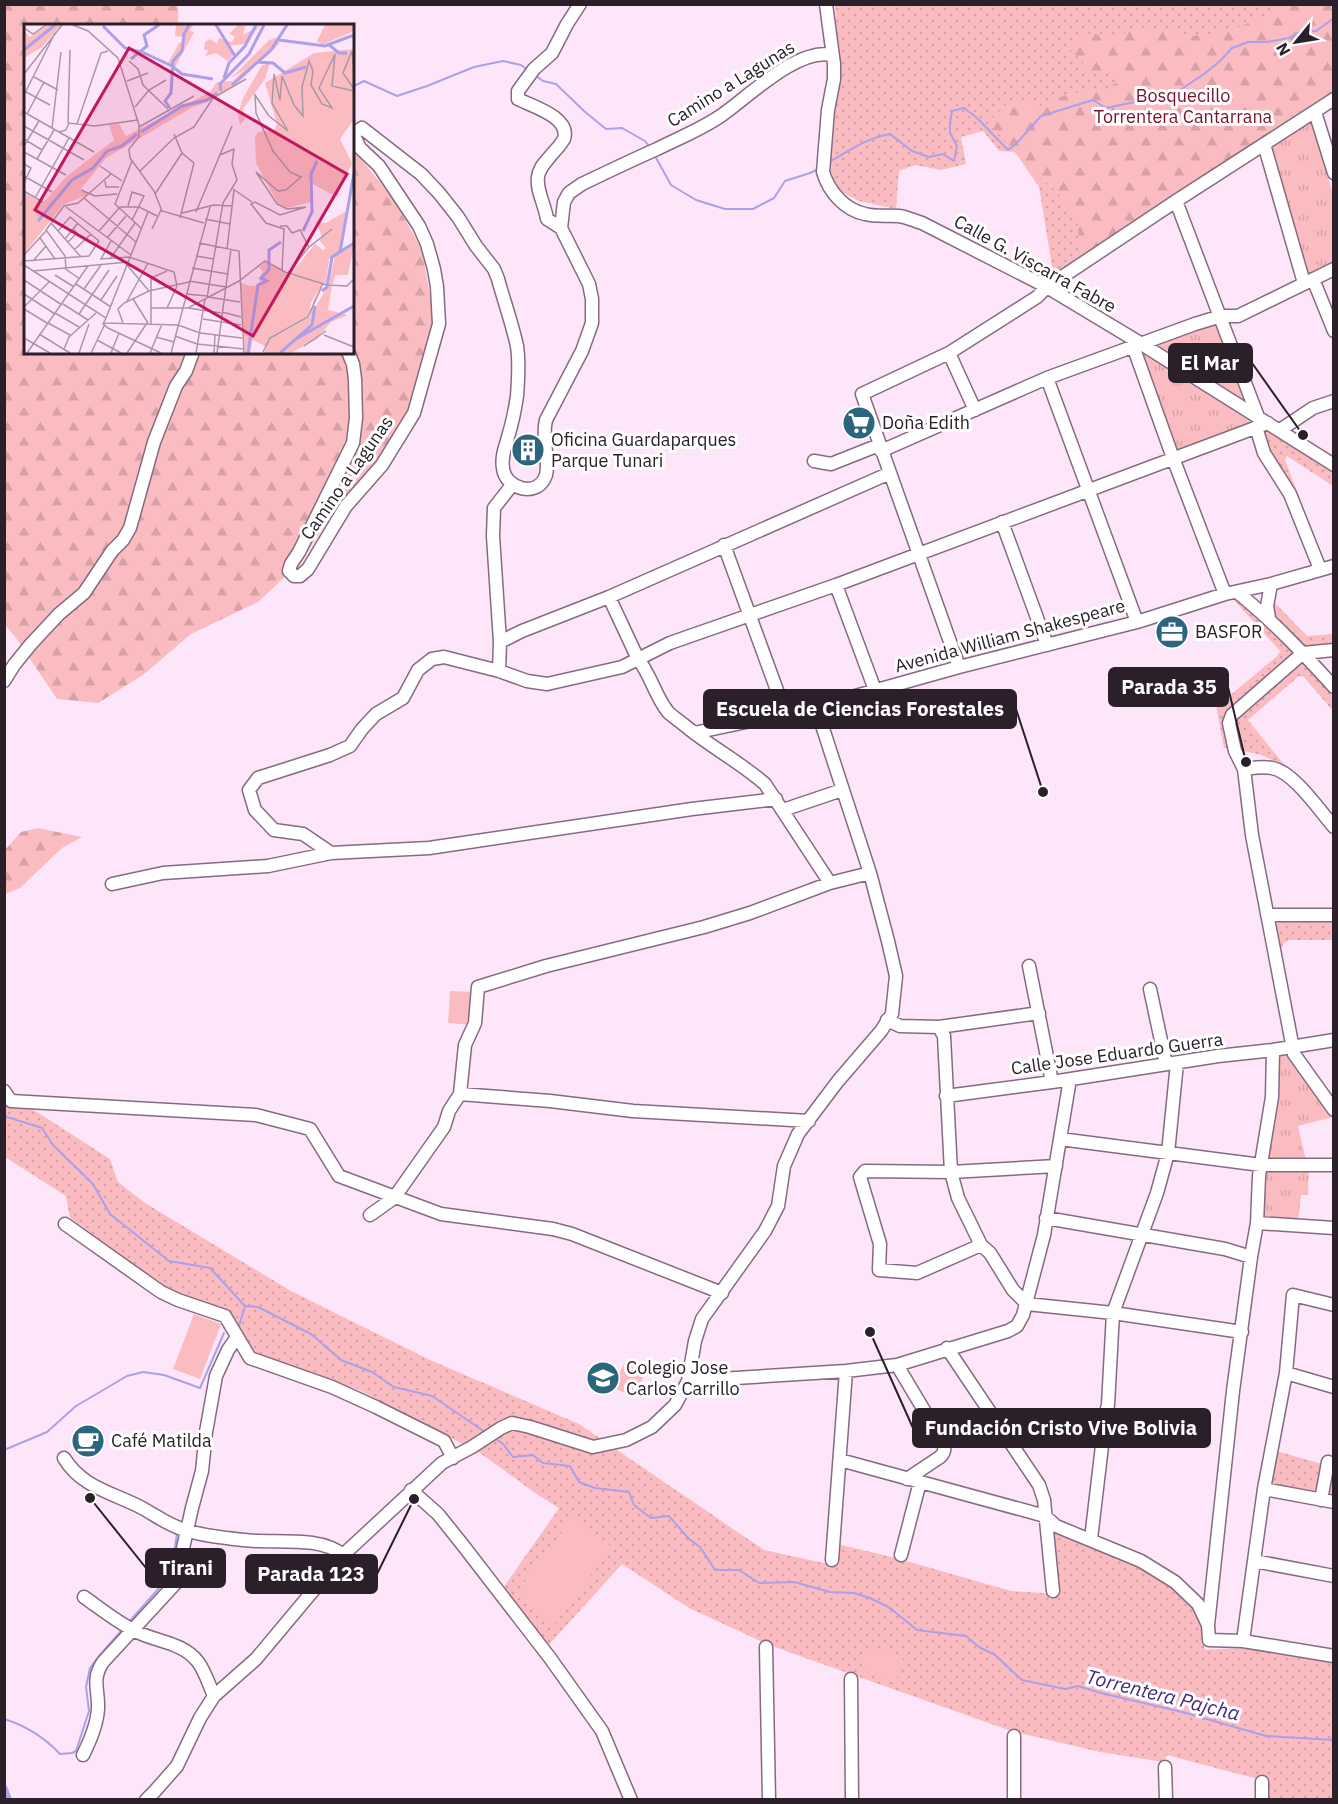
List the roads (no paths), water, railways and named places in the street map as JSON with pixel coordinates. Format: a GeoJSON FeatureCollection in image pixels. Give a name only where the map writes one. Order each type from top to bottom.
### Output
{"type":"FeatureCollection","features":[{"type":"Feature","properties":{"kind":"street"},"geometry":{"type":"LineString","coordinates":[[499,671],[500,642],[493,536],[494,508],[512,485],[525,490],[543,481],[546,474],[544,429],[546,420],[582,351],[592,323],[592,299],[589,284],[561,228],[547,219],[537,181],[539,169],[561,144],[564,128],[554,116],[518,99],[518,91],[534,69],[552,53],[580,4]]}},
{"type":"Feature","properties":{"kind":"street","name":"Calle G. Viscarra Fabre"},"geometry":{"type":"LineString","coordinates":[[824,4],[830,30],[834,79],[828,110],[823,166],[826,180],[834,194],[864,214],[901,216],[922,223],[1047,287],[1260,422],[1280,430],[1334,465]]}},
{"type":"Feature","properties":{"kind":"street","name":"Camino a Lagunas"},"geometry":{"type":"LineString","coordinates":[[561,228],[564,202],[569,193],[582,184],[702,128],[724,114],[756,87],[795,63],[824,53],[832,55]]}},
{"type":"Feature","properties":{"kind":"street"},"geometry":{"type":"LineString","coordinates":[[959,667],[862,394],[949,353],[1037,297],[1047,287],[1176,201],[1334,99]]}},
{"type":"Feature","properties":{"kind":"street"},"geometry":{"type":"LineString","coordinates":[[1315,112],[1334,173]]}},
{"type":"Feature","properties":{"kind":"street","name":"Camino a Lagunas"},"geometry":{"type":"LineString","coordinates":[[354,133],[362,128],[421,174],[458,217],[494,269],[517,348],[517,394],[503,457],[504,475],[512,485]]}},
{"type":"Feature","properties":{"kind":"street","name":"Camino a Lagunas"},"geometry":{"type":"LineString","coordinates":[[349,354],[355,379],[356,418],[353,443],[291,564],[289,571],[294,576],[300,576],[308,569],[346,507],[382,465],[414,412],[439,324],[435,269],[427,244],[379,166],[360,148],[354,136]]}},
{"type":"Feature","properties":{"kind":"street"},"geometry":{"type":"LineString","coordinates":[[1264,144],[1308,281],[1334,331]]}},
{"type":"Feature","properties":{"kind":"street"},"geometry":{"type":"LineString","coordinates":[[1176,201],[1260,422],[1263,453],[1290,494],[1320,569]]}},
{"type":"Feature","properties":{"kind":"street"},"geometry":{"type":"LineString","coordinates":[[814,461],[831,464],[880,448],[1047,378],[1136,345],[1221,316],[1238,316],[1334,269]]}},
{"type":"Feature","properties":{"kind":"street"},"geometry":{"type":"LineString","coordinates":[[1136,345],[1173,458],[1231,593],[1269,618],[1334,687]]}},
{"type":"Feature","properties":{"kind":"street"},"geometry":{"type":"LineString","coordinates":[[949,353],[975,410]]}},
{"type":"Feature","properties":{"kind":"street"},"geometry":{"type":"LineString","coordinates":[[4,681],[14,664],[58,614],[84,593],[126,534],[135,511],[154,442],[176,386],[186,371],[192,354]]}},
{"type":"Feature","properties":{"kind":"street"},"geometry":{"type":"LineString","coordinates":[[1047,378],[1137,622]]}},
{"type":"Feature","properties":{"kind":"street"},"geometry":{"type":"LineString","coordinates":[[1280,430],[1313,408],[1334,401]]}},
{"type":"Feature","properties":{"kind":"street"},"geometry":{"type":"LineString","coordinates":[[331,853],[303,834],[274,830],[255,810],[249,790],[258,778],[330,755],[350,746],[376,714],[403,698],[418,670],[432,659],[444,657],[499,671],[527,681],[547,684],[622,667],[670,643],[836,585],[1173,458],[1260,422]]}},
{"type":"Feature","properties":{"kind":"street"},"geometry":{"type":"LineString","coordinates":[[500,642],[609,597],[890,473]]}},
{"type":"Feature","properties":{"kind":"street"},"geometry":{"type":"LineString","coordinates":[[1002,522],[1047,645]]}},
{"type":"Feature","properties":{"kind":"street"},"geometry":{"type":"LineString","coordinates":[[724,545],[786,715]]}},
{"type":"Feature","properties":{"kind":"street","name":"Avenida William Shakespeare"},"geometry":{"type":"LineString","coordinates":[[694,733],[786,715],[959,667],[1137,622],[1231,593],[1334,566]]}},
{"type":"Feature","properties":{"kind":"street"},"geometry":{"type":"LineString","coordinates":[[1269,618],[1267,606],[1271,584]]}},
{"type":"Feature","properties":{"kind":"street"},"geometry":{"type":"LineString","coordinates":[[836,585],[875,690]]}},
{"type":"Feature","properties":{"kind":"street"},"geometry":{"type":"LineString","coordinates":[[609,597],[638,659],[645,667],[669,712],[765,784],[830,883]]}},
{"type":"Feature","properties":{"kind":"street"},"geometry":{"type":"LineString","coordinates":[[1334,650],[1303,653],[1229,718],[1235,751],[1244,769],[1252,835],[1294,1054],[1334,1110]]}},
{"type":"Feature","properties":{"kind":"street"},"geometry":{"type":"LineString","coordinates":[[146,1800],[177,1766],[200,1718],[214,1696],[256,1659],[343,1555],[442,1462],[513,1423],[592,1447],[626,1440],[652,1426],[675,1405],[688,1381],[695,1341],[702,1319],[765,1231],[778,1206],[784,1166],[798,1134],[892,1014],[896,976],[870,873],[816,707]]}},
{"type":"Feature","properties":{"kind":"street"},"geometry":{"type":"LineString","coordinates":[[1244,769],[1273,768],[1283,772],[1296,783],[1334,827]]}},
{"type":"Feature","properties":{"kind":"street"},"geometry":{"type":"LineString","coordinates":[[112,884],[163,873],[268,866],[331,853],[429,848],[692,809],[779,805],[842,790]]}},
{"type":"Feature","properties":{"kind":"street"},"geometry":{"type":"LineString","coordinates":[[370,1215],[394,1198],[444,1127],[449,1111],[460,1095],[465,1045],[476,1023],[478,987],[546,966],[704,927],[750,913],[830,883],[870,873]]}},
{"type":"Feature","properties":{"kind":"street"},"geometry":{"type":"LineString","coordinates":[[1267,915],[1334,915]]}},
{"type":"Feature","properties":{"kind":"street"},"geometry":{"type":"LineString","coordinates":[[1029,966],[1052,1082]]}},
{"type":"Feature","properties":{"kind":"street"},"geometry":{"type":"LineString","coordinates":[[1091,1539],[1108,1405],[1113,1313],[1142,1235],[1167,1153],[1172,1063],[1150,989]]}},
{"type":"Feature","properties":{"kind":"street"},"geometry":{"type":"LineString","coordinates":[[887,1020],[900,1026],[939,1027],[1039,1013]]}},
{"type":"Feature","properties":{"kind":"street"},"geometry":{"type":"LineString","coordinates":[[939,1027],[944,1036],[951,1172],[958,1198],[981,1245],[990,1253],[1013,1290],[1027,1304],[1113,1313],[1242,1332]]}},
{"type":"Feature","properties":{"kind":"street","name":"Calle Jose Eduardo Guerra"},"geometry":{"type":"LineString","coordinates":[[946,1096],[1218,1056],[1332,1042]]}},
{"type":"Feature","properties":{"kind":"street"},"geometry":{"type":"LineString","coordinates":[[1273,1050],[1272,1097],[1261,1165],[1257,1223],[1233,1391],[1208,1625],[1209,1640],[1243,1641],[1334,1656]]}},
{"type":"Feature","properties":{"kind":"street"},"geometry":{"type":"LineString","coordinates":[[688,1381],[846,1371],[897,1365],[1008,1331],[1017,1326],[1027,1304],[1044,1235],[1070,1079]]}},
{"type":"Feature","properties":{"kind":"street"},"geometry":{"type":"LineString","coordinates":[[4,1091],[11,1101],[256,1115],[310,1129],[339,1176],[394,1198],[441,1214],[553,1229],[572,1234],[722,1293]]}},
{"type":"Feature","properties":{"kind":"street"},"geometry":{"type":"LineString","coordinates":[[460,1095],[550,1101],[633,1111],[809,1121]]}},
{"type":"Feature","properties":{"kind":"street"},"geometry":{"type":"LineString","coordinates":[[1060,1139],[1261,1165],[1334,1165]]}},
{"type":"Feature","properties":{"kind":"street"},"geometry":{"type":"LineString","coordinates":[[981,1245],[917,1273],[879,1270],[880,1244],[860,1177],[865,1172],[951,1172],[1056,1166]]}},
{"type":"Feature","properties":{"kind":"street"},"geometry":{"type":"LineString","coordinates":[[1046,1218],[1225,1249],[1251,1257]]}},
{"type":"Feature","properties":{"kind":"street"},"geometry":{"type":"LineString","coordinates":[[1257,1223],[1334,1228]]}},
{"type":"Feature","properties":{"kind":"street"},"geometry":{"type":"LineString","coordinates":[[65,1224],[161,1292],[225,1316],[250,1358],[332,1387],[376,1407],[444,1441],[453,1458]]}},
{"type":"Feature","properties":{"kind":"street"},"geometry":{"type":"LineString","coordinates":[[1297,1296],[1334,1296]]}},
{"type":"Feature","properties":{"kind":"street"},"geometry":{"type":"LineString","coordinates":[[1297,1296],[1334,1305]]}},
{"type":"Feature","properties":{"kind":"street"},"geometry":{"type":"LineString","coordinates":[[1243,1641],[1264,1489],[1286,1373],[1297,1296]]}},
{"type":"Feature","properties":{"kind":"street"},"geometry":{"type":"LineString","coordinates":[[83,1755],[98,1708],[95,1686],[99,1669],[175,1584],[202,1471],[216,1376],[237,1337]]}},
{"type":"Feature","properties":{"kind":"street"},"geometry":{"type":"LineString","coordinates":[[947,1348],[1039,1485],[1044,1500],[1053,1591]]}},
{"type":"Feature","properties":{"kind":"street"},"geometry":{"type":"LineString","coordinates":[[897,1365],[945,1448],[940,1457],[907,1479]]}},
{"type":"Feature","properties":{"kind":"street"},"geometry":{"type":"LineString","coordinates":[[832,1560],[846,1371]]}},
{"type":"Feature","properties":{"kind":"street"},"geometry":{"type":"LineString","coordinates":[[1286,1373],[1334,1387]]}},
{"type":"Feature","properties":{"kind":"street"},"geometry":{"type":"LineString","coordinates":[[64,1458],[82,1479],[99,1490],[143,1508],[187,1531],[246,1541],[317,1543],[334,1548],[343,1555]]}},
{"type":"Feature","properties":{"kind":"street"},"geometry":{"type":"LineString","coordinates":[[840,1460],[1045,1516],[1056,1526],[1141,1561],[1175,1582],[1198,1604],[1208,1625]]}},
{"type":"Feature","properties":{"kind":"street"},"geometry":{"type":"LineString","coordinates":[[1264,1489],[1327,1501],[1328,1462],[1334,1464]]}},
{"type":"Feature","properties":{"kind":"street"},"geometry":{"type":"LineString","coordinates":[[901,1556],[920,1482]]}},
{"type":"Feature","properties":{"kind":"street"},"geometry":{"type":"LineString","coordinates":[[411,1490],[438,1514],[462,1544],[550,1658],[602,1731],[631,1800]]}},
{"type":"Feature","properties":{"kind":"street"},"geometry":{"type":"LineString","coordinates":[[1254,1561],[1334,1576]]}},
{"type":"Feature","properties":{"kind":"street"},"geometry":{"type":"LineString","coordinates":[[84,1598],[132,1630],[178,1646],[189,1653],[199,1663],[214,1696]]}},
{"type":"Feature","properties":{"kind":"street"},"geometry":{"type":"LineString","coordinates":[[766,1647],[769,1800]]}},
{"type":"Feature","properties":{"kind":"street"},"geometry":{"type":"LineString","coordinates":[[851,1679],[852,1800]]}},
{"type":"Feature","properties":{"kind":"street"},"geometry":{"type":"LineString","coordinates":[[1014,1736],[1014,1800]]}},
{"type":"Feature","properties":{"kind":"street"},"geometry":{"type":"LineString","coordinates":[[1166,1767],[1166,1800]]}},
{"type":"Feature","properties":{"kind":"street"},"geometry":{"type":"LineString","coordinates":[[1262,1782],[1262,1800]]}},
{"type":"Feature","properties":{"kind":"waterway"},"geometry":{"type":"LineString","coordinates":[[827,163],[864,142],[890,134],[912,151],[929,157],[943,154],[954,161],[957,146],[950,133],[952,111],[964,108],[1008,150],[1041,116],[1093,100],[1106,108],[1140,101],[1165,100],[1204,74],[1232,48],[1248,42],[1267,42],[1289,38],[1300,32],[1316,31],[1334,18]]}},
{"type":"Feature","properties":{"kind":"waterway"},"geometry":{"type":"LineString","coordinates":[[354,86],[364,81],[397,96],[474,67],[503,61],[521,65],[529,71]]}},
{"type":"Feature","properties":{"kind":"waterway"},"geometry":{"type":"LineString","coordinates":[[536,76],[543,81],[556,84],[606,129],[622,128],[645,141],[649,146]]}},
{"type":"Feature","properties":{"kind":"waterway"},"geometry":{"type":"LineString","coordinates":[[655,156],[671,185],[696,200],[725,209],[753,209],[774,198],[785,181],[820,168]]}},
{"type":"Feature","properties":{"kind":"waterway","name":"Torrentera Pajcha"},"geometry":{"type":"LineString","coordinates":[[4,1116],[42,1128],[53,1145],[93,1184],[110,1214],[169,1261],[210,1268],[245,1306],[258,1307],[311,1334],[341,1360],[372,1372],[394,1387],[432,1396],[485,1432]]}},
{"type":"Feature","properties":{"kind":"waterway"},"geometry":{"type":"LineString","coordinates":[[238,1329],[245,1306]]}},
{"type":"Feature","properties":{"kind":"waterway"},"geometry":{"type":"LineString","coordinates":[[4,1450],[47,1432],[76,1406],[127,1376],[143,1372],[164,1375],[200,1388],[224,1333]]}},
{"type":"Feature","properties":{"kind":"waterway","name":"Torrentera Pajcha"},"geometry":{"type":"LineString","coordinates":[[495,1438],[513,1457],[533,1455],[543,1463],[570,1466],[579,1482],[595,1488],[629,1492],[634,1505],[651,1518],[669,1516],[689,1539],[700,1547],[715,1570],[739,1570],[759,1583],[794,1582],[830,1592],[854,1593],[870,1598],[890,1608],[917,1630],[966,1636],[979,1647],[995,1655],[1022,1680],[1065,1689],[1078,1686],[1266,1736],[1334,1740]]}},
{"type":"Feature","properties":{"kind":"waterway"},"geometry":{"type":"LineString","coordinates":[[128,1623],[168,1578],[177,1534]]}},
{"type":"Feature","properties":{"kind":"waterway"},"geometry":{"type":"LineString","coordinates":[[4,1719],[35,1733],[60,1754],[76,1751],[89,1711],[86,1687],[90,1668],[122,1630]]}},
{"type":"Feature","properties":{"kind":"waterway"},"geometry":{"type":"LineString","coordinates":[[4,1789],[8,1800]]}},
{"type":"Feature","properties":{"kind":"place","name":"Doña Edith"},"geometry":{"type":"Point","coordinates":[859,423]}},
{"type":"Feature","properties":{"kind":"place","name":"El Mar"},"geometry":{"type":"Point","coordinates":[1303,435]}},
{"type":"Feature","properties":{"kind":"place","name":"Oficina Guardaparques Parque Tunari"},"geometry":{"type":"Point","coordinates":[528,450]}},
{"type":"Feature","properties":{"kind":"place","name":"BASFOR"},"geometry":{"type":"Point","coordinates":[1172,632]}},
{"type":"Feature","properties":{"kind":"place","name":"Parada 35"},"geometry":{"type":"Point","coordinates":[1246,762]}},
{"type":"Feature","properties":{"kind":"place","name":"Escuela de Ciencias Forestales"},"geometry":{"type":"Point","coordinates":[1043,792]}},
{"type":"Feature","properties":{"kind":"place","name":"Fundación Cristo Vive Bolivia"},"geometry":{"type":"Point","coordinates":[870,1332]}},
{"type":"Feature","properties":{"kind":"place","name":"Colegio Jose Carlos Carrillo"},"geometry":{"type":"Point","coordinates":[603,1378]}},
{"type":"Feature","properties":{"kind":"place","name":"Café Matilda"},"geometry":{"type":"Point","coordinates":[88,1441]}},
{"type":"Feature","properties":{"kind":"place","name":"Tirani"},"geometry":{"type":"Point","coordinates":[90,1498]}},
{"type":"Feature","properties":{"kind":"place","name":"Parada 123"},"geometry":{"type":"Point","coordinates":[414,1499]}},
{"type":"Feature","properties":{"kind":"park label","name":"Bosquecillo Torrentera Cantarrana"},"geometry":{"type":"Point","coordinates":[1183,106]}}]}
